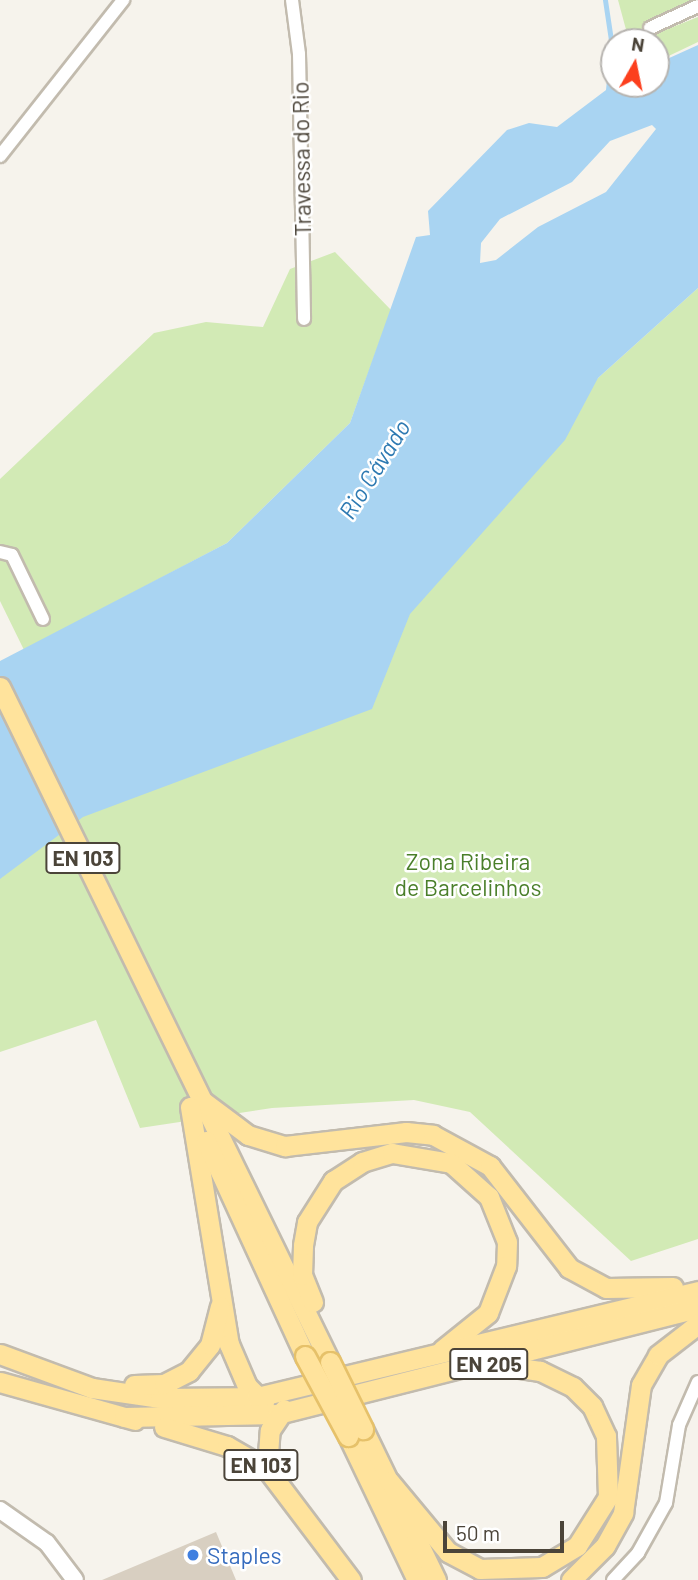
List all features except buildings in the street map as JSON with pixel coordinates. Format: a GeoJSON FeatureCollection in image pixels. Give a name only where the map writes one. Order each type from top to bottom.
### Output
{"type":"FeatureCollection","features":[{"type":"Feature","properties":{"kind":"main road","name":"EN 103"},"geometry":{"type":"LineString","coordinates":[[0,687],[194,1102],[305,1356],[389,1481],[448,1552],[480,1569],[542,1567],[577,1546],[608,1497],[611,1466],[592,1406],[573,1387],[540,1371],[491,1364]]}},
{"type":"Feature","properties":{"kind":"main road","name":"EN 103"},"geometry":{"type":"LineString","coordinates":[[0,717],[160,1031]]}},
{"type":"Feature","properties":{"kind":"main road","name":"EN 103"},"geometry":{"type":"LineString","coordinates":[[194,1102],[330,1362],[355,1432],[417,1580]]}},
{"type":"Feature","properties":{"kind":"main road"},"geometry":{"type":"LineString","coordinates":[[194,1102],[248,1135],[285,1146],[406,1132],[433,1135],[491,1166],[569,1269],[606,1288],[698,1285]]}},
{"type":"Feature","properties":{"kind":"main road"},"geometry":{"type":"LineString","coordinates":[[194,1102],[221,1302],[236,1366],[257,1397],[278,1414],[265,1453],[267,1469]]}},
{"type":"Feature","properties":{"kind":"main road"},"geometry":{"type":"LineString","coordinates":[[330,1362],[302,1275],[307,1222],[333,1181],[392,1153],[451,1163],[474,1180],[507,1242],[501,1288],[488,1312],[430,1358]]}},
{"type":"Feature","properties":{"kind":"main road","name":"EN 205"},"geometry":{"type":"LineString","coordinates":[[0,1354],[92,1388],[160,1398],[257,1397],[300,1391],[698,1291]]}},
{"type":"Feature","properties":{"kind":"main road"},"geometry":{"type":"LineString","coordinates":[[92,1388],[164,1384],[189,1371],[210,1345],[221,1302]]}},
{"type":"Feature","properties":{"kind":"main road","name":"EN 205"},"geometry":{"type":"LineString","coordinates":[[0,1382],[124,1417],[278,1414],[491,1364],[698,1308]]}},
{"type":"Feature","properties":{"kind":"main road"},"geometry":{"type":"LineString","coordinates":[[570,1580],[604,1546],[623,1513],[641,1385],[658,1355],[698,1324]]}},
{"type":"Feature","properties":{"kind":"main road","name":"EN 103"},"geometry":{"type":"LineString","coordinates":[[278,1414],[300,1391]]}},
{"type":"Feature","properties":{"kind":"main road","name":"EN 103"},"geometry":{"type":"LineString","coordinates":[[124,1417],[227,1446],[267,1469],[351,1580]]}},
{"type":"Feature","properties":{"kind":"main road","name":"EN 103"},"geometry":{"type":"LineString","coordinates":[[389,1481],[436,1580]]}},
{"type":"Feature","properties":{"kind":"street"},"geometry":{"type":"LineString","coordinates":[[0,156],[123,0]]}},
{"type":"Feature","properties":{"kind":"street","name":"Travessa do Rio"},"geometry":{"type":"LineString","coordinates":[[292,0],[299,54],[304,319]]}},
{"type":"Feature","properties":{"kind":"street"},"geometry":{"type":"LineString","coordinates":[[650,28],[698,6]]}},
{"type":"Feature","properties":{"kind":"street"},"geometry":{"type":"LineString","coordinates":[[0,552],[12,555],[43,619]]}},
{"type":"Feature","properties":{"kind":"street"},"geometry":{"type":"LineString","coordinates":[[613,1580],[639,1553],[666,1503],[686,1405],[698,1382]]}},
{"type":"Feature","properties":{"kind":"street"},"geometry":{"type":"LineString","coordinates":[[686,1405],[698,1414]]}},
{"type":"Feature","properties":{"kind":"street"},"geometry":{"type":"LineString","coordinates":[[0,1510],[47,1543],[75,1580]]}},
{"type":"Feature","properties":{"kind":"green space"},"geometry":{"type":"Polygon","coordinates":[[[618,0],[698,0],[698,7],[649,28],[626,28],[618,0]]]}},
{"type":"Feature","properties":{"kind":"green space"},"geometry":{"type":"Polygon","coordinates":[[[698,17],[698,42],[670,55],[670,28],[698,17]]]}},
{"type":"Feature","properties":{"kind":"green space"},"geometry":{"type":"Polygon","coordinates":[[[335,252],[391,310],[350,423],[227,543],[24,650],[0,601],[0,479],[154,333],[206,322],[263,327],[290,269],[335,252]]]}},
{"type":"Feature","properties":{"kind":"green space","name":"Zona Ribeira de Barcelinhos"},"geometry":{"type":"Polygon","coordinates":[[[698,288],[698,1239],[631,1261],[470,1112],[414,1100],[272,1108],[140,1128],[96,1020],[0,1052],[0,849],[598,378],[698,288]]]}},
{"type":"Feature","properties":{"kind":"water","name":"Rio Cávado"},"geometry":{"type":"Polygon","coordinates":[[[698,45],[698,288],[598,378],[565,440],[410,614],[372,709],[83,817],[0,879],[0,661],[227,543],[350,423],[416,237],[430,235],[428,211],[507,130],[529,123],[557,127],[600,95],[600,98],[670,98],[670,58],[698,45]],[[652,125],[610,141],[572,182],[500,219],[481,243],[480,263],[496,260],[538,227],[606,192],[656,129],[652,125]]]}},
{"type":"Feature","properties":{"kind":"waterway"},"geometry":{"type":"LineString","coordinates":[[605,0],[609,28]]}},
{"type":"Feature","properties":{"kind":"place","name":"Staples"},"geometry":{"type":"Point","coordinates":[193,1555]}}]}
